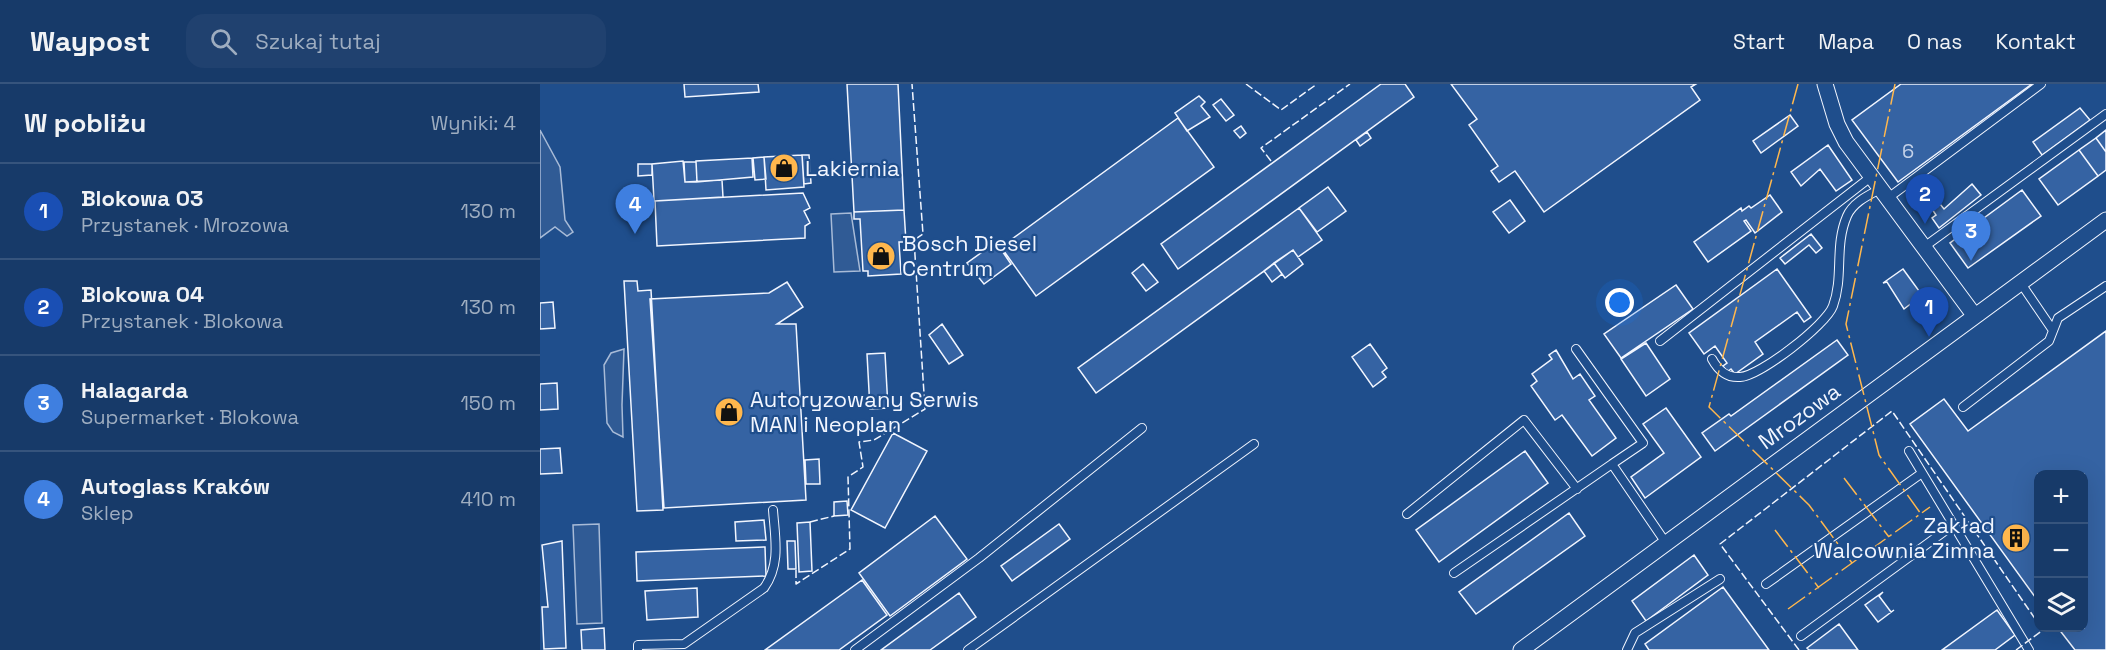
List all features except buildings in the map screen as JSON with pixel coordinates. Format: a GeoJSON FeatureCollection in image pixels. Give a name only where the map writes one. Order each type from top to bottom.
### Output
{"type":"FeatureCollection","features":[{"type":"Feature","properties":{"kind":"street"},"geometry":{"type":"LineString","coordinates":[[1825,84],[1837,124],[1974,315]]}},
{"type":"Feature","properties":{"kind":"street","name":"Mrozowa"},"geometry":{"type":"LineString","coordinates":[[1521,650],[2106,220]]}},
{"type":"Feature","properties":{"kind":"lane"},"geometry":{"type":"LineString","coordinates":[[1712,358],[1718,369],[1728,375],[1740,377],[1753,374],[1815,330],[1832,309],[1840,283],[1840,236],[1848,213],[1862,198],[2042,84]]}},
{"type":"Feature","properties":{"kind":"lane"},"geometry":{"type":"LineString","coordinates":[[1924,247],[2106,114]]}},
{"type":"Feature","properties":{"kind":"lane"},"geometry":{"type":"LineString","coordinates":[[1660,341],[1880,187]]}},
{"type":"Feature","properties":{"kind":"lane"},"geometry":{"type":"LineString","coordinates":[[2020,282],[2052,329]]}},
{"type":"Feature","properties":{"kind":"lane"},"geometry":{"type":"LineString","coordinates":[[1963,407],[2049,340],[2058,318],[2106,286]]}},
{"type":"Feature","properties":{"kind":"lane"},"geometry":{"type":"LineString","coordinates":[[1454,573],[1643,443],[1576,349]]}},
{"type":"Feature","properties":{"kind":"lane"},"geometry":{"type":"LineString","coordinates":[[1407,514],[1524,420],[1577,489]]}},
{"type":"Feature","properties":{"kind":"lane"},"geometry":{"type":"LineString","coordinates":[[855,650],[979,558],[1142,428]]}},
{"type":"Feature","properties":{"kind":"lane"},"geometry":{"type":"LineString","coordinates":[[968,650],[1254,444]]}},
{"type":"Feature","properties":{"kind":"lane"},"geometry":{"type":"LineString","coordinates":[[1909,451],[2029,650]]}},
{"type":"Feature","properties":{"kind":"lane"},"geometry":{"type":"LineString","coordinates":[[1612,464],[1666,543]]}},
{"type":"Feature","properties":{"kind":"lane"},"geometry":{"type":"LineString","coordinates":[[1766,584],[1922,473]]}},
{"type":"Feature","properties":{"kind":"lane"},"geometry":{"type":"LineString","coordinates":[[638,650],[638,645],[684,644],[764,588],[772,577],[775,564],[773,510]]}},
{"type":"Feature","properties":{"kind":"lane"},"geometry":{"type":"LineString","coordinates":[[1801,636],[1953,525]]}},
{"type":"Feature","properties":{"kind":"lane"},"geometry":{"type":"LineString","coordinates":[[1627,650],[1635,633],[1720,579]]}},
{"type":"Feature","properties":{"kind":"shaded area"},"geometry":{"type":"Polygon","coordinates":[[[540,130],[560,167],[565,220],[573,232],[567,236],[555,227],[540,238],[540,130]]]}},
{"type":"Feature","properties":{"kind":"shaded area"},"geometry":{"type":"Polygon","coordinates":[[[851,213],[860,271],[834,272],[831,214],[851,213]]]}},
{"type":"Feature","properties":{"kind":"shaded area"},"geometry":{"type":"Polygon","coordinates":[[[624,349],[623,437],[613,432],[607,423],[604,365],[611,353],[624,349]]]}},
{"type":"Feature","properties":{"kind":"shaded area"},"geometry":{"type":"Polygon","coordinates":[[[599,524],[602,623],[577,624],[573,525],[599,524]]]}},
{"type":"Feature","properties":{"kind":"fence"},"geometry":{"type":"LineString","coordinates":[[796,570],[796,584],[850,549],[848,477],[863,467],[859,442],[874,440],[925,409],[914,240],[923,234],[912,84]]}},
{"type":"Feature","properties":{"kind":"fence"},"geometry":{"type":"LineString","coordinates":[[1246,84],[1281,110],[1317,84]]}},
{"type":"Feature","properties":{"kind":"fence"},"geometry":{"type":"LineString","coordinates":[[1271,161],[1261,148],[1350,84]]}},
{"type":"Feature","properties":{"kind":"fence"},"geometry":{"type":"LineString","coordinates":[[1799,650],[1720,544],[1892,411],[2034,617]]}},
{"type":"Feature","properties":{"kind":"fence"},"geometry":{"type":"LineString","coordinates":[[810,522],[834,516]]}},
{"type":"Feature","properties":{"kind":"fence"},"geometry":{"type":"LineString","coordinates":[[2016,650],[2040,632]]}},
{"type":"Feature","properties":{"kind":"power"},"geometry":{"type":"LineString","coordinates":[[1798,84],[1709,407],[1809,505],[1852,563]]}},
{"type":"Feature","properties":{"kind":"power"},"geometry":{"type":"LineString","coordinates":[[1895,84],[1846,324],[1879,455],[1921,514]]}},
{"type":"Feature","properties":{"kind":"power"},"geometry":{"type":"LineString","coordinates":[[1844,478],[1889,537]]}},
{"type":"Feature","properties":{"kind":"power"},"geometry":{"type":"LineString","coordinates":[[1788,609],[1930,507]]}},
{"type":"Feature","properties":{"kind":"power"},"geometry":{"type":"LineString","coordinates":[[1775,530],[1819,588]]}},
{"type":"Feature","properties":{"kind":"place","name":"Lakiernia"},"geometry":{"type":"Point","coordinates":[784,168]}},
{"type":"Feature","properties":{"kind":"place","name":"Blokowa 04"},"geometry":{"type":"Point","coordinates":[1925,224]}},
{"type":"Feature","properties":{"kind":"place","name":"Autoglass Kraków"},"geometry":{"type":"Point","coordinates":[635,234]}},
{"type":"Feature","properties":{"kind":"place","name":"Bosch Diesel Centrum"},"geometry":{"type":"Point","coordinates":[881,256]}},
{"type":"Feature","properties":{"kind":"place","name":"Halagarda"},"geometry":{"type":"Point","coordinates":[1971,261]}},
{"type":"Feature","properties":{"kind":"place","name":"Blokowa 03"},"geometry":{"type":"Point","coordinates":[1929,337]}},
{"type":"Feature","properties":{"kind":"place","name":"Autoryzowany Serwis MAN i Neoplan"},"geometry":{"type":"Point","coordinates":[729,412]}},
{"type":"Feature","properties":{"kind":"place","name":"Zakład Walcownia Zimna"},"geometry":{"type":"Point","coordinates":[2016,538]}}]}
